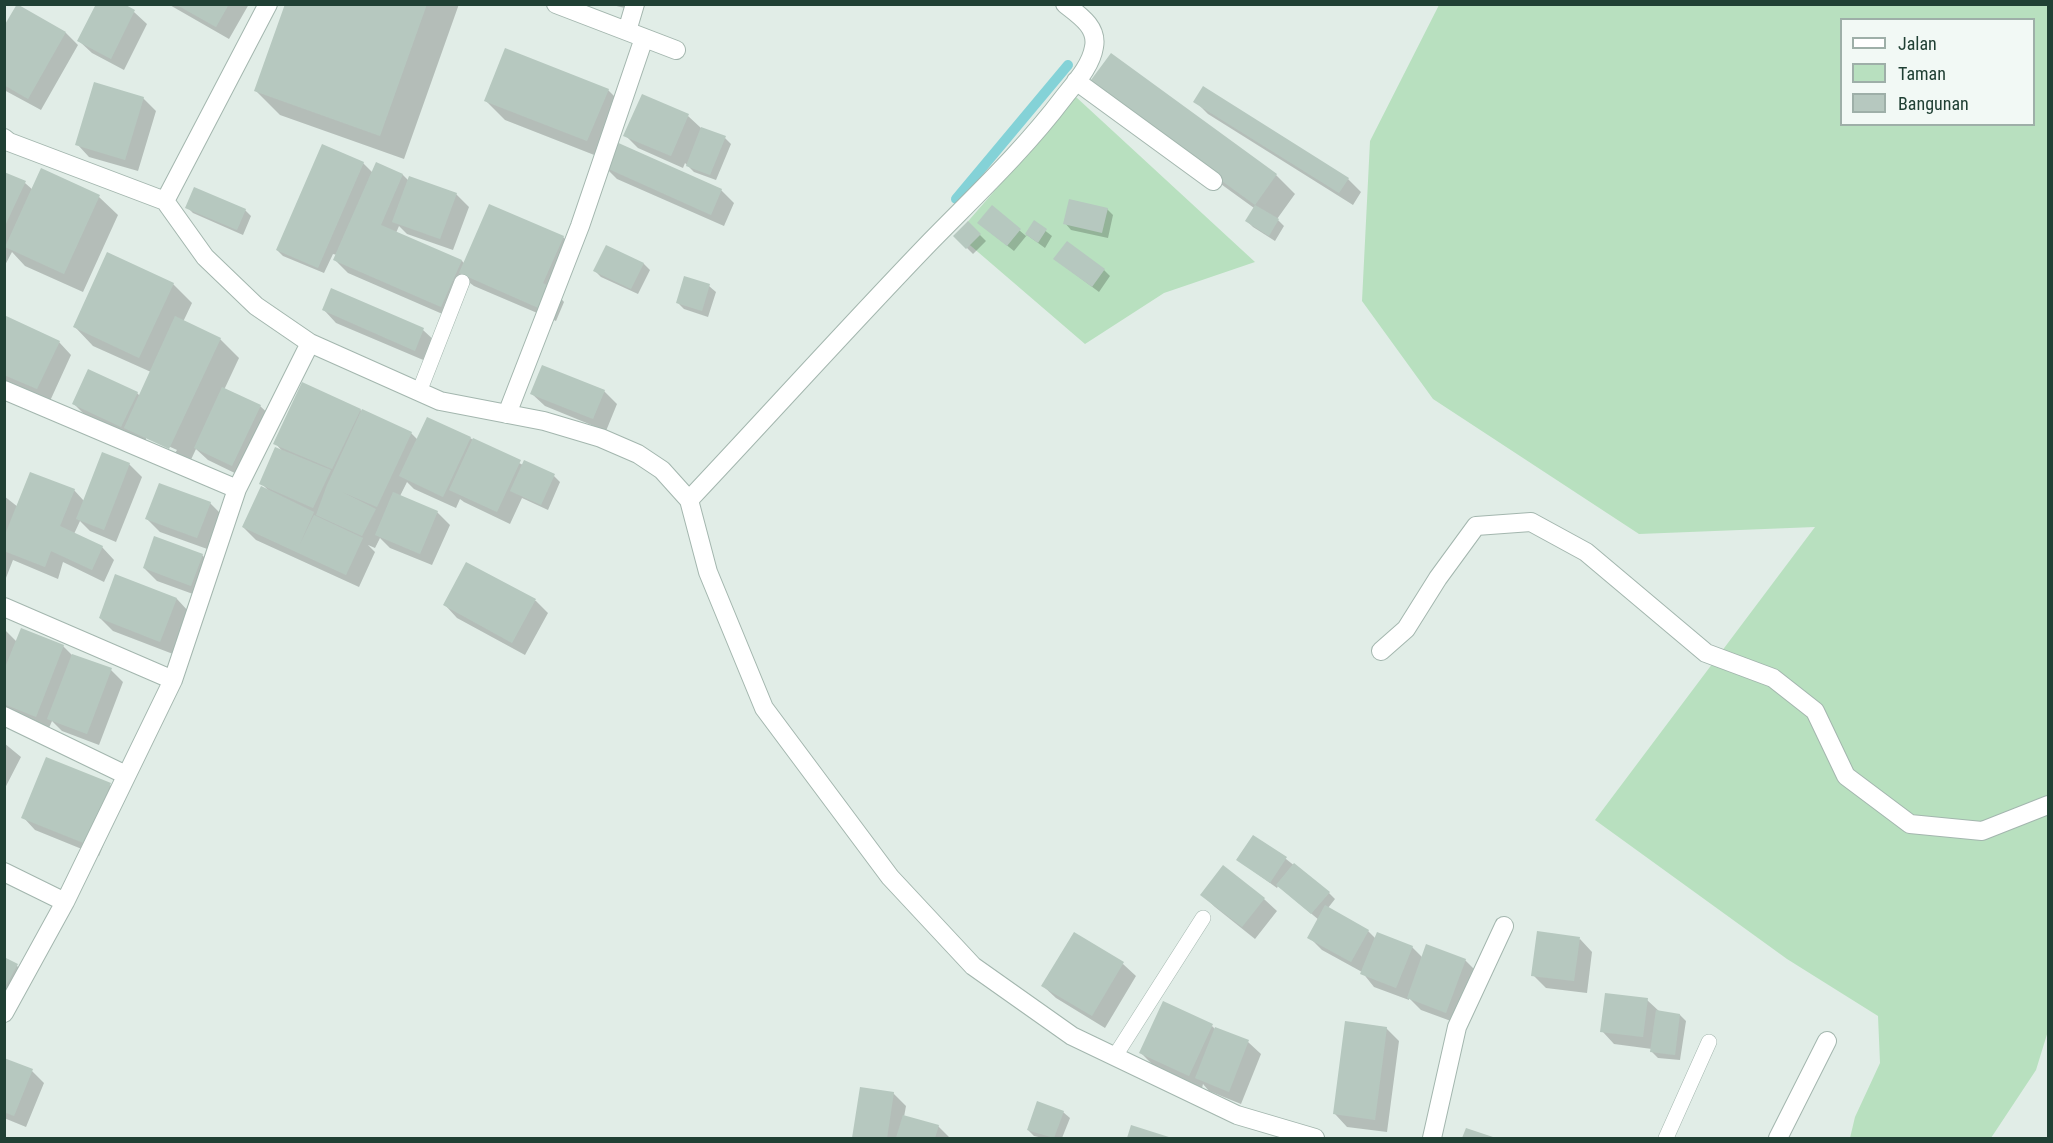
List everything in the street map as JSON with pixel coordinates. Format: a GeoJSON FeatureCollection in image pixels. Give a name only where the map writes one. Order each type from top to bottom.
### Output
{"type":"FeatureCollection","features":[{"type":"Feature","properties":{"kind":"street"},"geometry":{"type":"LineString","coordinates":[[165,201],[268,4]]}},
{"type":"Feature","properties":{"kind":"street"},"geometry":{"type":"LineString","coordinates":[[556,4],[676,50]]}},
{"type":"Feature","properties":{"kind":"street"},"geometry":{"type":"LineString","coordinates":[[627,31],[635,4]]}},
{"type":"Feature","properties":{"kind":"street"},"geometry":{"type":"LineString","coordinates":[[689,500],[931,241],[1004,168],[1042,125],[1076,81],[1094,46],[1092,30],[1086,20],[1065,4]]}},
{"type":"Feature","properties":{"kind":"street"},"geometry":{"type":"LineString","coordinates":[[507,414],[580,226],[644,38]]}},
{"type":"Feature","properties":{"kind":"street"},"geometry":{"type":"LineString","coordinates":[[1076,81],[1213,181]]}},
{"type":"Feature","properties":{"kind":"street"},"geometry":{"type":"LineString","coordinates":[[4,138],[9,142],[165,201],[205,257],[256,306],[310,343],[440,401],[544,422],[601,438],[638,454],[662,470],[689,500],[708,572],[764,708],[890,877],[973,966],[1072,1036],[1237,1115],[1315,1138]]}},
{"type":"Feature","properties":{"kind":"street"},"geometry":{"type":"LineString","coordinates":[[5,1012],[65,902],[173,680],[237,489],[310,343]]}},
{"type":"Feature","properties":{"kind":"street"},"geometry":{"type":"LineString","coordinates":[[4,390],[237,489]]}},
{"type":"Feature","properties":{"kind":"street"},"geometry":{"type":"LineString","coordinates":[[1381,651],[1406,629],[1438,578],[1476,526],[1531,522],[1586,552],[1706,653],[1773,678],[1815,711],[1846,776],[1910,824],[1982,831],[2049,805]]}},
{"type":"Feature","properties":{"kind":"street"},"geometry":{"type":"LineString","coordinates":[[4,607],[173,680]]}},
{"type":"Feature","properties":{"kind":"street"},"geometry":{"type":"LineString","coordinates":[[4,716],[126,775]]}},
{"type":"Feature","properties":{"kind":"street"},"geometry":{"type":"LineString","coordinates":[[4,872],[65,902]]}},
{"type":"Feature","properties":{"kind":"street"},"geometry":{"type":"LineString","coordinates":[[1432,1138],[1457,1027],[1504,926]]}},
{"type":"Feature","properties":{"kind":"street"},"geometry":{"type":"LineString","coordinates":[[1778,1138],[1827,1041]]}},
{"type":"Feature","properties":{"kind":"lane"},"geometry":{"type":"LineString","coordinates":[[419,392],[462,282]]}},
{"type":"Feature","properties":{"kind":"lane"},"geometry":{"type":"LineString","coordinates":[[1115,1056],[1203,918]]}},
{"type":"Feature","properties":{"kind":"lane"},"geometry":{"type":"LineString","coordinates":[[1666,1138],[1709,1042]]}},
{"type":"Feature","properties":{"kind":"green space"},"geometry":{"type":"Polygon","coordinates":[[[1439,5],[2048,5],[2048,1031],[2036,1070],[1991,1138],[1850,1138],[1855,1117],[1880,1063],[1878,1016],[1787,959],[1595,820],[1815,527],[1639,534],[1433,399],[1362,301],[1370,141],[1439,5]]]}},
{"type":"Feature","properties":{"kind":"green space"},"geometry":{"type":"Polygon","coordinates":[[[1076,97],[1255,262],[1164,293],[1085,344],[957,234],[1076,97]]]}},
{"type":"Feature","properties":{"kind":"building"},"geometry":{"type":"Polygon","coordinates":[[[17,4],[66,32],[28,99],[4,85],[4,26],[17,4]]]}},
{"type":"Feature","properties":{"kind":"building"},"geometry":{"type":"Polygon","coordinates":[[[96,4],[124,4],[135,10],[111,59],[77,41],[96,4]]]}},
{"type":"Feature","properties":{"kind":"building"},"geometry":{"type":"Polygon","coordinates":[[[175,4],[229,4],[216,27],[175,4]]]}},
{"type":"Feature","properties":{"kind":"building"},"geometry":{"type":"Polygon","coordinates":[[[285,4],[427,4],[380,136],[254,91],[285,4]]]}},
{"type":"Feature","properties":{"kind":"building"},"geometry":{"type":"Polygon","coordinates":[[[505,48],[609,89],[587,141],[484,101],[505,48]]]}},
{"type":"Feature","properties":{"kind":"building"},"geometry":{"type":"Polygon","coordinates":[[[1111,53],[1277,174],[1255,205],[1088,84],[1111,53]]]}},
{"type":"Feature","properties":{"kind":"building"},"geometry":{"type":"Polygon","coordinates":[[[94,82],[144,97],[125,160],[75,145],[94,82]]]}},
{"type":"Feature","properties":{"kind":"building"},"geometry":{"type":"Polygon","coordinates":[[[1203,86],[1349,178],[1339,193],[1193,102],[1203,86]]]}},
{"type":"Feature","properties":{"kind":"building"},"geometry":{"type":"Polygon","coordinates":[[[642,94],[689,114],[671,156],[623,136],[642,94]]]}},
{"type":"Feature","properties":{"kind":"building"},"geometry":{"type":"Polygon","coordinates":[[[701,127],[726,136],[710,175],[686,166],[701,127]]]}},
{"type":"Feature","properties":{"kind":"building"},"geometry":{"type":"Polygon","coordinates":[[[614,141],[722,189],[711,215],[602,166],[614,141]]]}},
{"type":"Feature","properties":{"kind":"building"},"geometry":{"type":"Polygon","coordinates":[[[322,144],[364,162],[318,268],[276,250],[322,144]]]}},
{"type":"Feature","properties":{"kind":"building"},"geometry":{"type":"Polygon","coordinates":[[[376,162],[403,174],[381,225],[462,260],[441,307],[333,260],[376,162]]]}},
{"type":"Feature","properties":{"kind":"building"},"geometry":{"type":"Polygon","coordinates":[[[41,168],[100,195],[64,274],[5,247],[41,168]]]}},
{"type":"Feature","properties":{"kind":"building"},"geometry":{"type":"Polygon","coordinates":[[[4,172],[26,181],[4,228],[4,172]]]}},
{"type":"Feature","properties":{"kind":"building"},"geometry":{"type":"Polygon","coordinates":[[[409,176],[457,193],[440,239],[392,222],[409,176]]]}},
{"type":"Feature","properties":{"kind":"building"},"geometry":{"type":"Polygon","coordinates":[[[194,187],[246,209],[237,230],[185,208],[194,187]]]}},
{"type":"Feature","properties":{"kind":"building"},"geometry":{"type":"Polygon","coordinates":[[[1069,199],[1108,208],[1102,233],[1063,224],[1069,199]]]}},
{"type":"Feature","properties":{"kind":"building"},"geometry":{"type":"Polygon","coordinates":[[[489,204],[564,236],[543,283],[552,288],[543,310],[459,273],[489,204]]]}},
{"type":"Feature","properties":{"kind":"building"},"geometry":{"type":"Polygon","coordinates":[[[992,205],[1021,229],[1007,246],[977,223],[992,205]]]}},
{"type":"Feature","properties":{"kind":"building"},"geometry":{"type":"Polygon","coordinates":[[[1255,205],[1279,219],[1269,236],[1245,221],[1255,205]]]}},
{"type":"Feature","properties":{"kind":"building"},"geometry":{"type":"Polygon","coordinates":[[[1034,220],[1047,229],[1038,243],[1025,234],[1034,220]]]}},
{"type":"Feature","properties":{"kind":"building"},"geometry":{"type":"Polygon","coordinates":[[[968,221],[981,234],[966,249],[953,236],[968,221]]]}},
{"type":"Feature","properties":{"kind":"building"},"geometry":{"type":"Polygon","coordinates":[[[1067,241],[1105,269],[1092,287],[1053,259],[1067,241]]]}},
{"type":"Feature","properties":{"kind":"building"},"geometry":{"type":"Polygon","coordinates":[[[606,245],[644,263],[631,289],[593,271],[606,245]]]}},
{"type":"Feature","properties":{"kind":"building"},"geometry":{"type":"Polygon","coordinates":[[[107,252],[174,283],[139,358],[73,327],[107,252]]]}},
{"type":"Feature","properties":{"kind":"building"},"geometry":{"type":"Polygon","coordinates":[[[684,276],[710,284],[702,311],[676,303],[684,276]]]}},
{"type":"Feature","properties":{"kind":"building"},"geometry":{"type":"Polygon","coordinates":[[[331,288],[424,328],[415,351],[322,310],[331,288]]]}},
{"type":"Feature","properties":{"kind":"building"},"geometry":{"type":"Polygon","coordinates":[[[4,315],[60,341],[37,389],[4,375],[4,315]]]}},
{"type":"Feature","properties":{"kind":"building"},"geometry":{"type":"Polygon","coordinates":[[[175,316],[221,338],[169,449],[124,428],[175,316]]]}},
{"type":"Feature","properties":{"kind":"building"},"geometry":{"type":"Polygon","coordinates":[[[542,365],[605,390],[593,419],[530,394],[542,365]]]}},
{"type":"Feature","properties":{"kind":"building"},"geometry":{"type":"Polygon","coordinates":[[[88,369],[138,392],[121,427],[72,404],[88,369]]]}},
{"type":"Feature","properties":{"kind":"building"},"geometry":{"type":"Polygon","coordinates":[[[302,382],[361,409],[332,469],[273,444],[302,382]]]}},
{"type":"Feature","properties":{"kind":"building"},"geometry":{"type":"Polygon","coordinates":[[[222,387],[261,405],[232,466],[194,448],[222,387]]]}},
{"type":"Feature","properties":{"kind":"building"},"geometry":{"type":"Polygon","coordinates":[[[362,409],[412,432],[377,507],[342,492],[376,509],[362,536],[316,515],[327,485],[362,409]]]}},
{"type":"Feature","properties":{"kind":"building"},"geometry":{"type":"Polygon","coordinates":[[[427,417],[471,437],[443,497],[399,476],[427,417]]]}},
{"type":"Feature","properties":{"kind":"building"},"geometry":{"type":"Polygon","coordinates":[[[473,438],[521,460],[497,512],[449,490],[473,438]]]}},
{"type":"Feature","properties":{"kind":"building"},"geometry":{"type":"Polygon","coordinates":[[[275,447],[331,470],[313,508],[259,484],[275,447]]]}},
{"type":"Feature","properties":{"kind":"building"},"geometry":{"type":"Polygon","coordinates":[[[102,452],[130,463],[104,530],[76,519],[102,452]]]}},
{"type":"Feature","properties":{"kind":"building"},"geometry":{"type":"Polygon","coordinates":[[[524,460],[555,474],[541,505],[510,491],[524,460]]]}},
{"type":"Feature","properties":{"kind":"building"},"geometry":{"type":"Polygon","coordinates":[[[30,472],[75,489],[60,526],[103,546],[92,570],[51,551],[45,567],[4,551],[4,537],[30,472]]]}},
{"type":"Feature","properties":{"kind":"building"},"geometry":{"type":"Polygon","coordinates":[[[159,483],[211,502],[197,538],[145,519],[159,483]]]}},
{"type":"Feature","properties":{"kind":"building"},"geometry":{"type":"Polygon","coordinates":[[[261,486],[314,512],[299,546],[314,515],[363,538],[346,575],[242,527],[261,486]]]}},
{"type":"Feature","properties":{"kind":"building"},"geometry":{"type":"Polygon","coordinates":[[[393,492],[438,511],[420,554],[375,535],[393,492]]]}},
{"type":"Feature","properties":{"kind":"building"},"geometry":{"type":"Polygon","coordinates":[[[154,536],[203,554],[191,586],[143,568],[154,536]]]}},
{"type":"Feature","properties":{"kind":"building"},"geometry":{"type":"Polygon","coordinates":[[[466,562],[536,599],[512,643],[443,605],[466,562]]]}},
{"type":"Feature","properties":{"kind":"building"},"geometry":{"type":"Polygon","coordinates":[[[115,574],[177,598],[160,642],[99,618],[115,574]]]}},
{"type":"Feature","properties":{"kind":"building"},"geometry":{"type":"Polygon","coordinates":[[[21,628],[64,645],[36,717],[4,704],[4,670],[21,628]]]}},
{"type":"Feature","properties":{"kind":"building"},"geometry":{"type":"Polygon","coordinates":[[[72,654],[112,668],[87,734],[47,719],[72,654]]]}},
{"type":"Feature","properties":{"kind":"building"},"geometry":{"type":"Polygon","coordinates":[[[46,757],[111,783],[86,844],[21,818],[46,757]]]}},
{"type":"Feature","properties":{"kind":"building"},"geometry":{"type":"Polygon","coordinates":[[[1253,835],[1287,857],[1270,883],[1236,860],[1253,835]]]}},
{"type":"Feature","properties":{"kind":"building"},"geometry":{"type":"Polygon","coordinates":[[[1294,863],[1330,892],[1311,914],[1276,885],[1294,863]]]}},
{"type":"Feature","properties":{"kind":"building"},"geometry":{"type":"Polygon","coordinates":[[[1223,865],[1265,898],[1242,927],[1200,895],[1223,865]]]}},
{"type":"Feature","properties":{"kind":"building"},"geometry":{"type":"Polygon","coordinates":[[[1325,905],[1369,930],[1351,962],[1307,938],[1325,905]]]}},
{"type":"Feature","properties":{"kind":"building"},"geometry":{"type":"Polygon","coordinates":[[[1537,931],[1580,937],[1574,981],[1531,976],[1537,931]]]}},
{"type":"Feature","properties":{"kind":"building"},"geometry":{"type":"Polygon","coordinates":[[[1074,932],[1124,962],[1092,1016],[1041,986],[1074,932]]]}},
{"type":"Feature","properties":{"kind":"building"},"geometry":{"type":"Polygon","coordinates":[[[1377,932],[1413,946],[1396,988],[1360,974],[1377,932]]]}},
{"type":"Feature","properties":{"kind":"building"},"geometry":{"type":"Polygon","coordinates":[[[1426,944],[1466,959],[1446,1013],[1407,998],[1426,944]]]}},
{"type":"Feature","properties":{"kind":"building"},"geometry":{"type":"Polygon","coordinates":[[[4,957],[18,964],[4,989],[4,957]]]}},
{"type":"Feature","properties":{"kind":"building"},"geometry":{"type":"Polygon","coordinates":[[[1605,993],[1648,998],[1643,1037],[1600,1032],[1605,993]]]}},
{"type":"Feature","properties":{"kind":"building"},"geometry":{"type":"Polygon","coordinates":[[[1163,1001],[1213,1024],[1189,1076],[1139,1053],[1163,1001]]]}},
{"type":"Feature","properties":{"kind":"building"},"geometry":{"type":"Polygon","coordinates":[[[1656,1010],[1680,1014],[1675,1055],[1650,1052],[1656,1010]]]}},
{"type":"Feature","properties":{"kind":"building"},"geometry":{"type":"Polygon","coordinates":[[[1345,1021],[1387,1027],[1375,1120],[1333,1114],[1345,1021]]]}},
{"type":"Feature","properties":{"kind":"building"},"geometry":{"type":"Polygon","coordinates":[[[1215,1027],[1249,1040],[1229,1092],[1195,1078],[1215,1027]]]}},
{"type":"Feature","properties":{"kind":"building"},"geometry":{"type":"Polygon","coordinates":[[[4,1058],[33,1069],[14,1116],[4,1112],[4,1058]]]}},
{"type":"Feature","properties":{"kind":"building"},"geometry":{"type":"Polygon","coordinates":[[[860,1087],[894,1092],[887,1138],[852,1138],[860,1087]]]}},
{"type":"Feature","properties":{"kind":"building"},"geometry":{"type":"Polygon","coordinates":[[[1037,1101],[1064,1111],[1054,1138],[1027,1130],[1037,1101]]]}},
{"type":"Feature","properties":{"kind":"building"},"geometry":{"type":"Polygon","coordinates":[[[903,1115],[939,1125],[935,1138],[896,1138],[903,1115]]]}},
{"type":"Feature","properties":{"kind":"building"},"geometry":{"type":"Polygon","coordinates":[[[1131,1125],[1172,1138],[1127,1138],[1131,1125]]]}},
{"type":"Feature","properties":{"kind":"building"},"geometry":{"type":"Polygon","coordinates":[[[1466,1128],[1496,1138],[1462,1138],[1466,1128]]]}},
{"type":"Feature","properties":{"kind":"waterway"},"geometry":{"type":"LineString","coordinates":[[956,199],[1068,65]]}}]}
